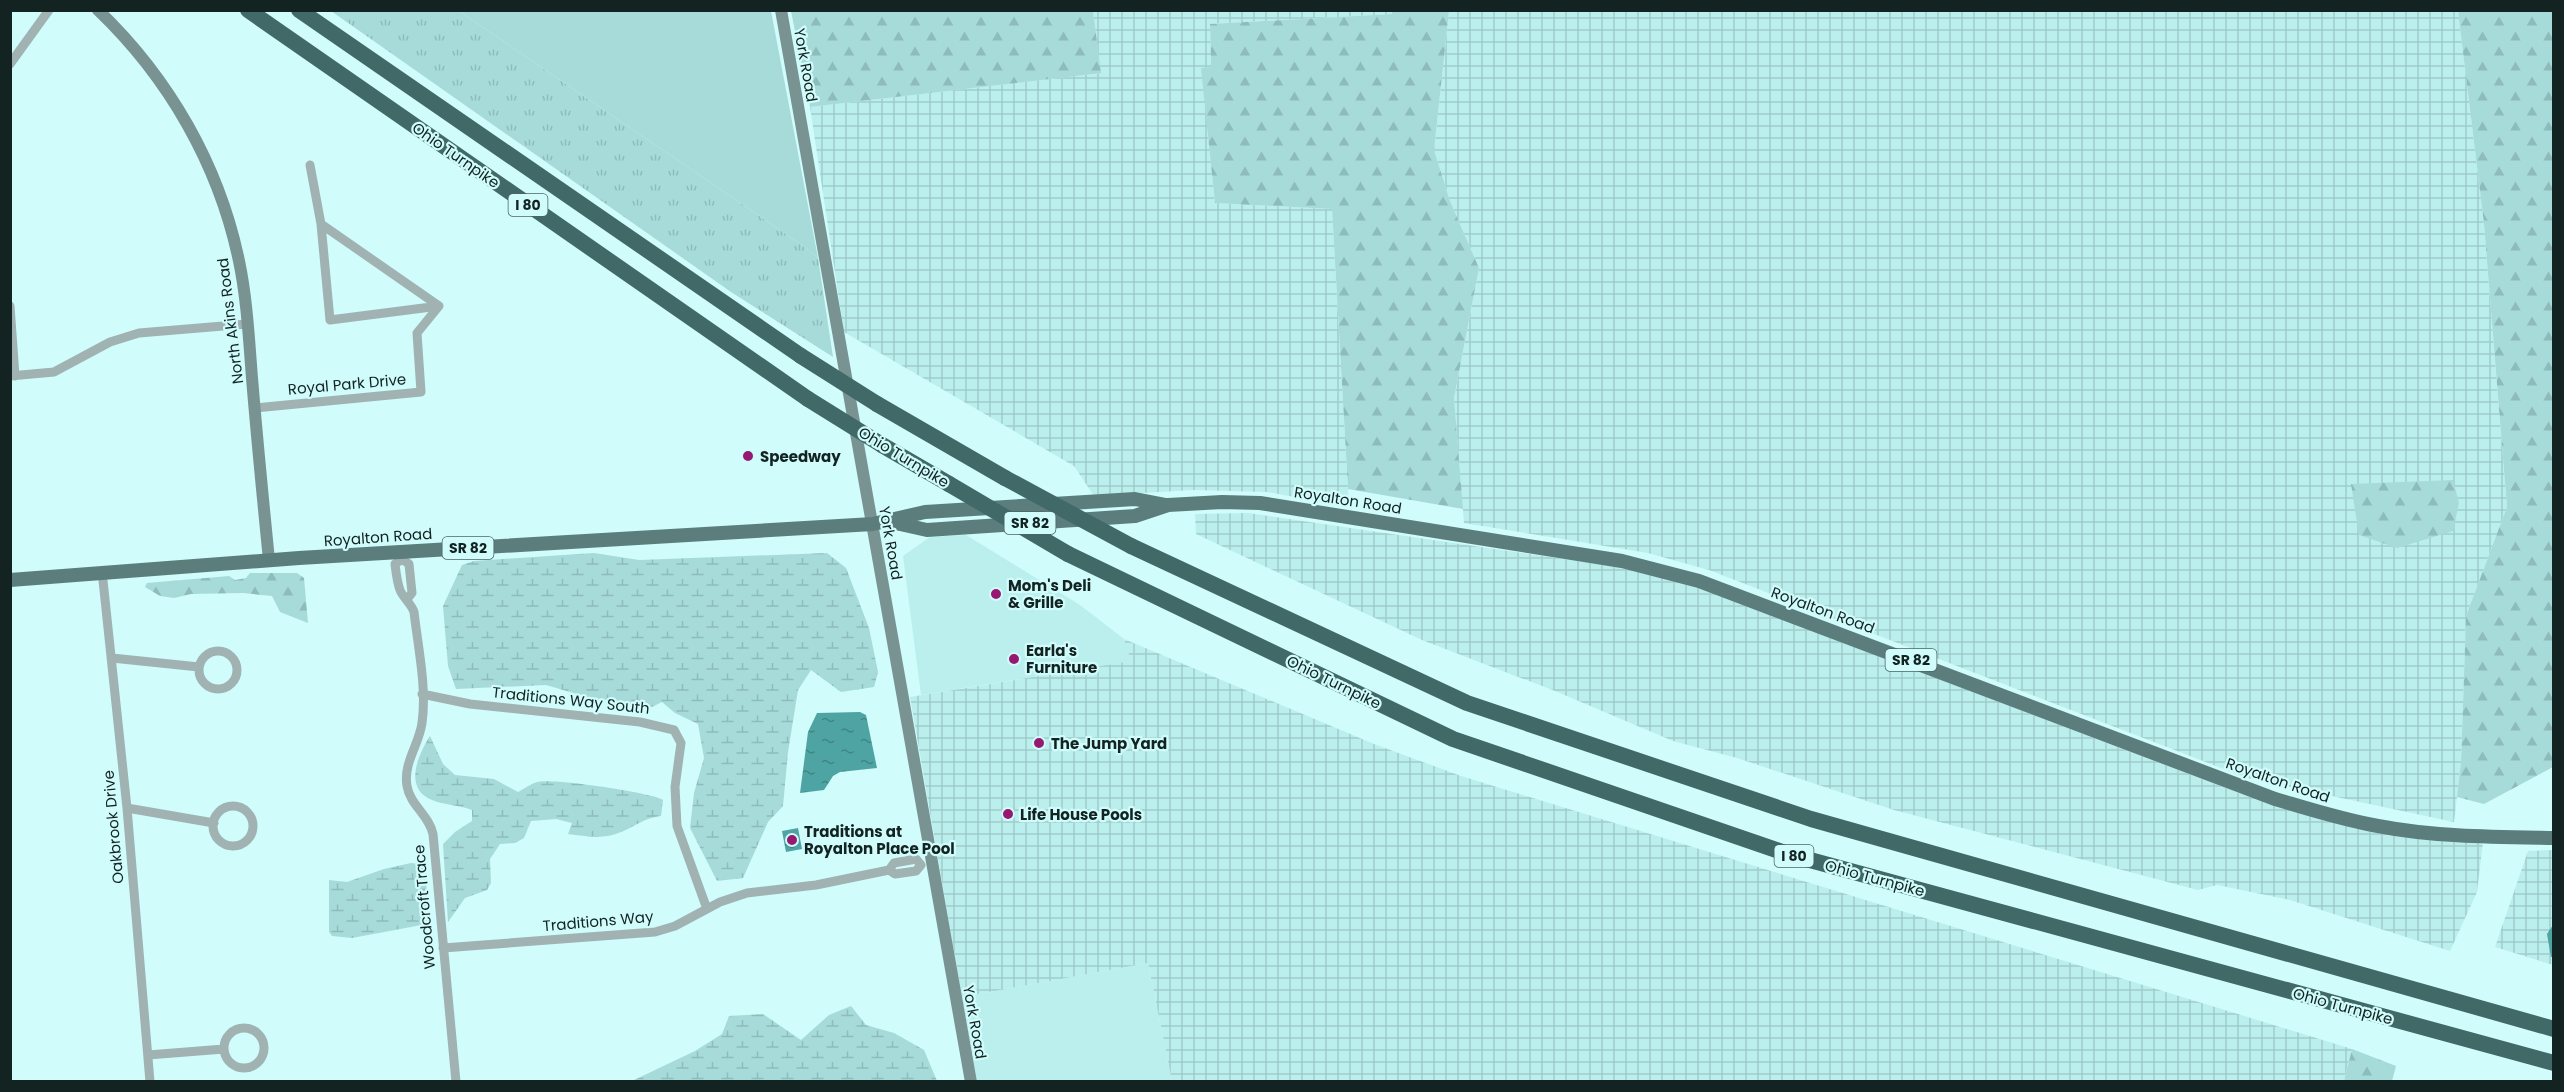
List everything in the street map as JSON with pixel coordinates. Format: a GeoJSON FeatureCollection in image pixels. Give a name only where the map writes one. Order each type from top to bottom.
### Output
{"type":"FeatureCollection","features":[{"type":"Feature","properties":{"kind":"highway","name":"Ohio Turnpike"},"geometry":{"type":"LineString","coordinates":[[248,10],[808,399],[882,445],[1068,554],[1453,739],[1776,850],[2553,1063]]}},
{"type":"Feature","properties":{"kind":"highway","name":"Ohio Turnpike"},"geometry":{"type":"LineString","coordinates":[[298,10],[801,356],[877,404],[1005,478],[1131,546],[1467,703],[1811,819],[2553,1029]]}},
{"type":"Feature","properties":{"kind":"main road","name":"Royalton Road"},"geometry":{"type":"LineString","coordinates":[[10,580],[102,571],[269,560],[402,555],[873,524],[891,522],[926,512],[1102,501],[1135,499],[1168,505],[1222,502],[1260,503],[1473,536],[1633,564],[1699,581],[2275,799],[2324,814],[2378,826],[2438,834],[2553,838]]}},
{"type":"Feature","properties":{"kind":"street"},"geometry":{"type":"LineString","coordinates":[[10,64],[49,10]]}},
{"type":"Feature","properties":{"kind":"street","name":"North Akins Road"},"geometry":{"type":"LineString","coordinates":[[98,10],[119,30],[177,106],[209,165],[240,262],[269,560]]}},
{"type":"Feature","properties":{"kind":"street","name":"York Road"},"geometry":{"type":"LineString","coordinates":[[781,10],[873,524],[927,865],[971,1082]]}},
{"type":"Feature","properties":{"kind":"street"},"geometry":{"type":"LineString","coordinates":[[310,165],[321,224],[330,320],[439,306]]}},
{"type":"Feature","properties":{"kind":"street"},"geometry":{"type":"LineString","coordinates":[[321,224],[439,306]]}},
{"type":"Feature","properties":{"kind":"street"},"geometry":{"type":"LineString","coordinates":[[10,306],[13,376],[54,372],[110,342],[139,333],[247,324]]}},
{"type":"Feature","properties":{"kind":"street","name":"Royal Park Drive"},"geometry":{"type":"LineString","coordinates":[[255,408],[421,392],[417,333],[439,306]]}},
{"type":"Feature","properties":{"kind":"street","name":"Woodcroft Trace"},"geometry":{"type":"LineString","coordinates":[[408,598],[412,593],[409,564],[402,555],[395,564],[401,593],[408,598],[414,612],[422,694],[422,724],[408,765],[406,781],[412,801],[432,827],[456,1082]]}},
{"type":"Feature","properties":{"kind":"street","name":"Oakbrook Drive"},"geometry":{"type":"LineString","coordinates":[[102,571],[127,808],[150,1082]]}},
{"type":"Feature","properties":{"kind":"street"},"geometry":{"type":"LineString","coordinates":[[223,652],[233,659],[236,677],[228,686],[216,689],[201,679],[199,667],[211,653],[223,652]]}},
{"type":"Feature","properties":{"kind":"street"},"geometry":{"type":"LineString","coordinates":[[112,658],[199,667]]}},
{"type":"Feature","properties":{"kind":"street","name":"Traditions Way South"},"geometry":{"type":"LineString","coordinates":[[422,694],[470,704],[640,722],[674,730],[681,743],[675,787],[677,826],[707,909]]}},
{"type":"Feature","properties":{"kind":"street"},"geometry":{"type":"LineString","coordinates":[[233,806],[245,810],[250,815],[253,828],[248,840],[237,846],[231,846],[219,840],[214,823],[220,811],[233,806]]}},
{"type":"Feature","properties":{"kind":"street"},"geometry":{"type":"LineString","coordinates":[[127,808],[214,823]]}},
{"type":"Feature","properties":{"kind":"street","name":"Traditions Way"},"geometry":{"type":"LineString","coordinates":[[443,948],[655,932],[733,897],[759,890],[816,885],[889,870],[896,874],[916,871],[927,865]]}},
{"type":"Feature","properties":{"kind":"street"},"geometry":{"type":"LineString","coordinates":[[243,1028],[255,1031],[264,1047],[255,1064],[242,1067],[231,1063],[224,1049],[231,1032],[243,1028]]}},
{"type":"Feature","properties":{"kind":"street"},"geometry":{"type":"LineString","coordinates":[[148,1055],[224,1049]]}},
{"type":"Feature","properties":{"kind":"shaded area"},"geometry":{"type":"Polygon","coordinates":[[[1093,11],[1392,11],[1392,14],[1210,24],[1211,68],[1202,68],[1215,203],[1332,209],[1349,507],[1267,492],[1193,490],[1094,496],[1074,466],[844,332],[810,107],[1100,73],[1093,11]]]}},
{"type":"Feature","properties":{"kind":"shaded area"},"geometry":{"type":"Polygon","coordinates":[[[1449,11],[2458,11],[2484,224],[2507,507],[2466,616],[2461,762],[2454,822],[2247,778],[1709,570],[1648,553],[1464,523],[1454,398],[1479,268],[1450,201],[1434,150],[1449,11]]]}},
{"type":"Feature","properties":{"kind":"shaded area"},"geometry":{"type":"Polygon","coordinates":[[[1248,513],[1619,567],[1676,579],[2244,795],[2366,828],[2483,842],[2477,892],[2450,951],[2290,900],[2217,885],[2198,890],[1894,810],[1737,758],[1673,741],[1555,691],[1422,640],[1196,534],[1195,514],[1248,513]]]}},
{"type":"Feature","properties":{"kind":"shaded area"},"geometry":{"type":"Polygon","coordinates":[[[966,535],[1080,605],[1124,639],[1132,661],[921,695],[903,556],[930,537],[966,535]]]}},
{"type":"Feature","properties":{"kind":"shaded area"},"geometry":{"type":"Polygon","coordinates":[[[1124,639],[1374,744],[1461,776],[2352,1049],[2344,1081],[1172,1081],[1148,963],[962,997],[910,697],[1131,661],[1124,639]]]}},
{"type":"Feature","properties":{"kind":"shaded area"},"geometry":{"type":"Polygon","coordinates":[[[2553,850],[2553,965],[2495,947],[2528,851],[2553,850]]]}},
{"type":"Feature","properties":{"kind":"shaded area"},"geometry":{"type":"Polygon","coordinates":[[[1148,963],[1172,1081],[977,1081],[962,997],[1148,963]]]}},
{"type":"Feature","properties":{"kind":"green space"},"geometry":{"type":"Polygon","coordinates":[[[331,11],[459,11],[802,245],[818,258],[833,357],[731,292],[331,11]]]}},
{"type":"Feature","properties":{"kind":"green space"},"geometry":{"type":"Polygon","coordinates":[[[459,11],[771,11],[818,258],[802,245],[459,11]]]}},
{"type":"Feature","properties":{"kind":"green space"},"geometry":{"type":"Polygon","coordinates":[[[791,11],[1093,11],[1101,73],[810,107],[791,11]]]}},
{"type":"Feature","properties":{"kind":"green space"},"geometry":{"type":"Polygon","coordinates":[[[1392,11],[1449,11],[1434,150],[1450,201],[1479,268],[1454,398],[1463,509],[1348,489],[1332,209],[1215,203],[1201,68],[1211,67],[1210,24],[1392,14],[1392,11]]]}},
{"type":"Feature","properties":{"kind":"green space"},"geometry":{"type":"Polygon","coordinates":[[[2458,11],[2554,11],[2553,767],[2484,804],[2457,797],[2461,762],[2466,616],[2507,507],[2484,224],[2458,11]]]}},
{"type":"Feature","properties":{"kind":"green space"},"geometry":{"type":"Polygon","coordinates":[[[2453,480],[2459,503],[2453,531],[2397,548],[2359,535],[2351,484],[2453,480]]]}},
{"type":"Feature","properties":{"kind":"green space"},"geometry":{"type":"Polygon","coordinates":[[[594,553],[639,560],[827,553],[846,568],[869,628],[878,672],[874,687],[841,692],[811,670],[798,690],[788,752],[783,806],[768,822],[743,878],[717,881],[690,828],[694,793],[704,758],[698,724],[675,713],[662,702],[652,707],[587,697],[546,685],[456,689],[448,666],[443,606],[462,565],[474,561],[594,553]]]}},
{"type":"Feature","properties":{"kind":"green space"},"geometry":{"type":"Polygon","coordinates":[[[250,573],[297,573],[304,578],[308,623],[280,612],[272,596],[243,593],[191,594],[174,598],[160,596],[145,587],[147,583],[229,576],[235,580],[246,578],[250,573]]]}},
{"type":"Feature","properties":{"kind":"green space"},"geometry":{"type":"Polygon","coordinates":[[[430,736],[443,764],[455,775],[494,779],[518,792],[536,783],[547,781],[623,790],[663,800],[661,816],[601,837],[568,834],[572,823],[556,819],[531,821],[524,838],[515,843],[500,844],[490,859],[491,883],[487,890],[465,898],[448,922],[443,844],[455,832],[472,821],[472,810],[432,800],[423,795],[418,788],[415,779],[418,761],[430,736]]]}},
{"type":"Feature","properties":{"kind":"green space"},"geometry":{"type":"Polygon","coordinates":[[[411,863],[426,865],[427,924],[352,938],[332,936],[329,932],[329,880],[347,882],[384,869],[411,863]]]}},
{"type":"Feature","properties":{"kind":"green space"},"geometry":{"type":"Polygon","coordinates":[[[851,1006],[866,1025],[894,1033],[924,1050],[937,1081],[632,1081],[695,1051],[722,1034],[729,1016],[763,1014],[801,1040],[829,1015],[851,1006]]]}},
{"type":"Feature","properties":{"kind":"green space"},"geometry":{"type":"Polygon","coordinates":[[[2352,1049],[2396,1066],[2392,1081],[2344,1081],[2352,1049]]]}},
{"type":"Feature","properties":{"kind":"water"},"geometry":{"type":"Polygon","coordinates":[[[860,712],[866,715],[877,768],[840,772],[833,776],[824,790],[800,793],[808,732],[817,713],[860,712]]]}},
{"type":"Feature","properties":{"kind":"water","name":"Traditions at Royalton Place Pool"},"geometry":{"type":"Polygon","coordinates":[[[798,828],[802,849],[786,852],[782,831],[798,828]]]}},
{"type":"Feature","properties":{"kind":"water"},"geometry":{"type":"Polygon","coordinates":[[[2553,925],[2553,957],[2551,957],[2547,934],[2553,925]]]}},
{"type":"Feature","properties":{"kind":"place","name":"Speedway"},"geometry":{"type":"Point","coordinates":[748,456]}},
{"type":"Feature","properties":{"kind":"place","name":"Mom's Deli & Grille"},"geometry":{"type":"Point","coordinates":[996,594]}},
{"type":"Feature","properties":{"kind":"place","name":"Earla's Furniture"},"geometry":{"type":"Point","coordinates":[1014,659]}},
{"type":"Feature","properties":{"kind":"place","name":"The Jump Yard"},"geometry":{"type":"Point","coordinates":[1039,743]}},
{"type":"Feature","properties":{"kind":"place","name":"Life House Pools"},"geometry":{"type":"Point","coordinates":[1008,814]}},
{"type":"Feature","properties":{"kind":"place","name":"Traditions at Royalton Place Pool"},"geometry":{"type":"Point","coordinates":[792,840]}}]}
